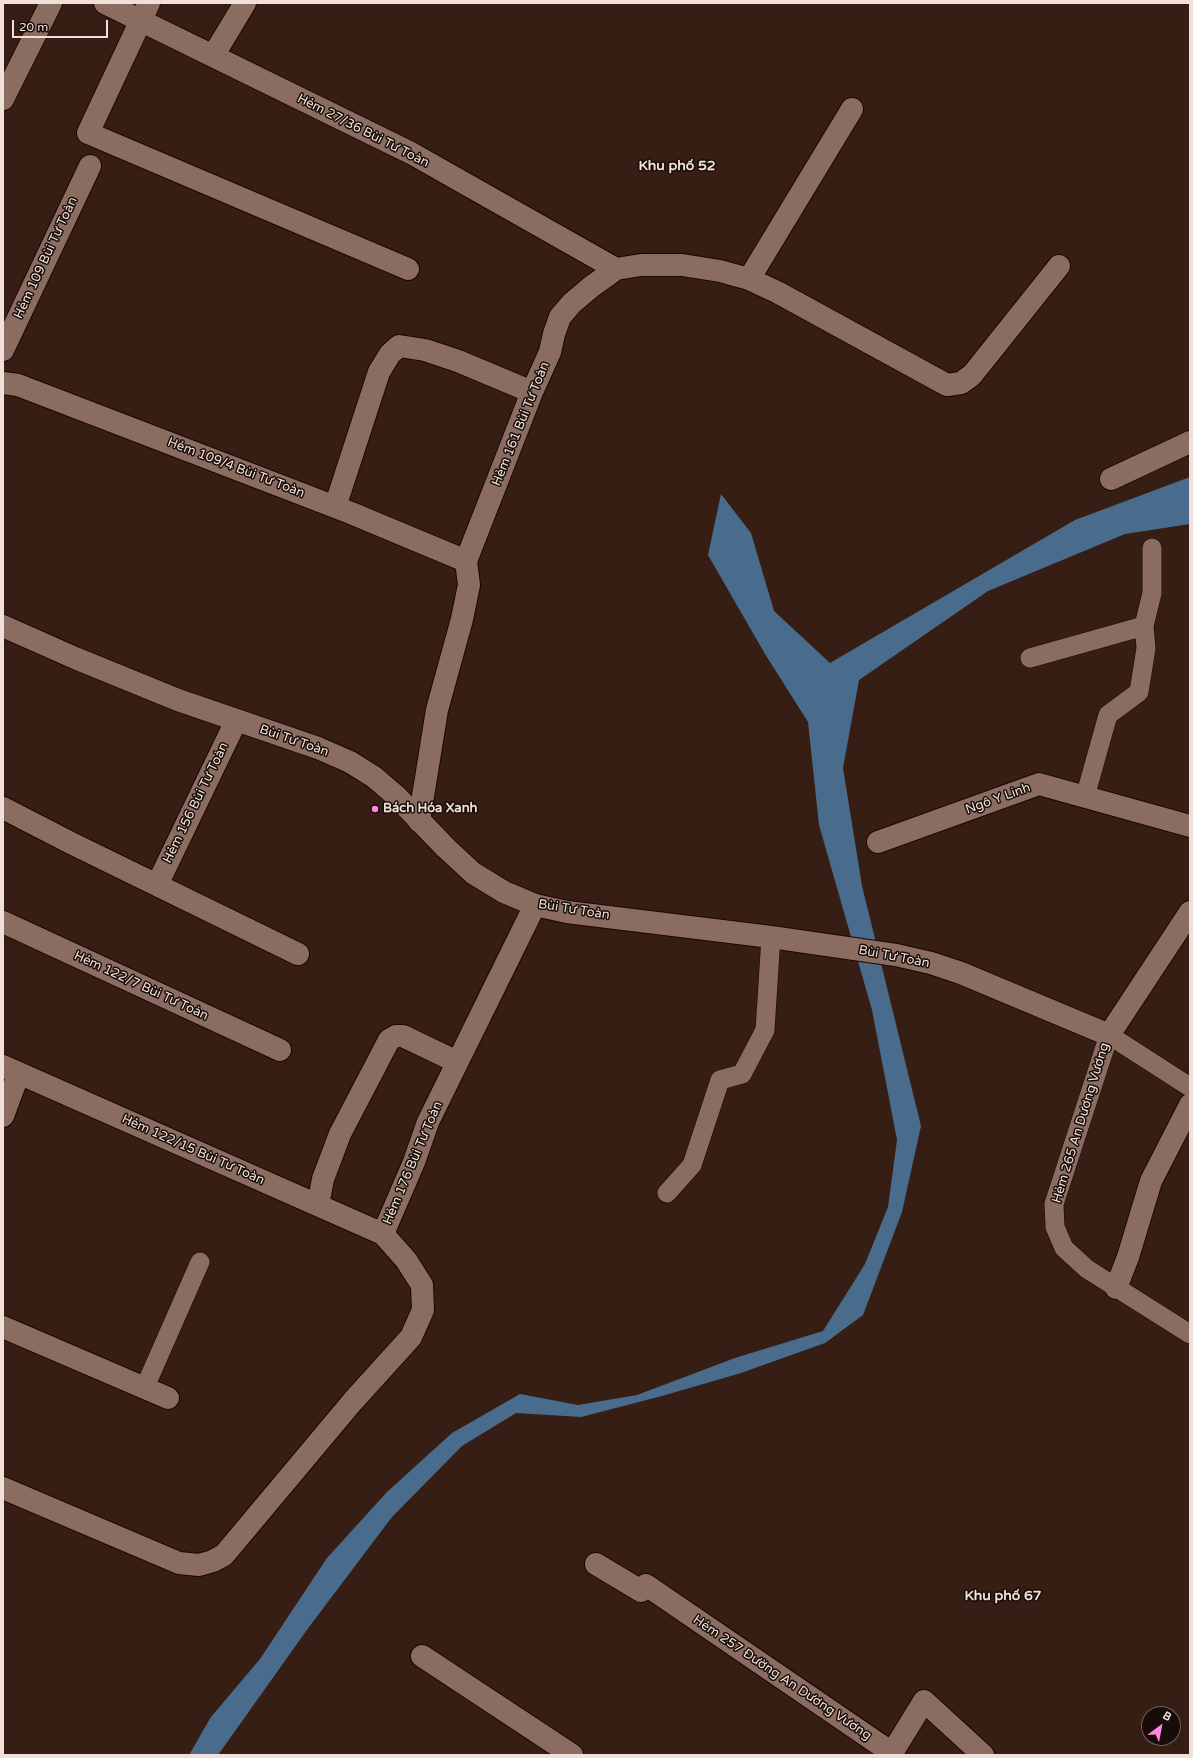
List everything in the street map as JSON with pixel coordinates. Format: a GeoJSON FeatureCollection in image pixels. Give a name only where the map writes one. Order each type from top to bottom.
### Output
{"type":"FeatureCollection","features":[{"type":"Feature","properties":{"kind":"street"},"geometry":{"type":"LineString","coordinates":[[3,99],[51,3]]}},
{"type":"Feature","properties":{"kind":"street","name":"Hẻm 27/36 Bùi Tư Toàn"},"geometry":{"type":"LineString","coordinates":[[106,3],[145,12],[213,56],[411,153],[616,270]]}},
{"type":"Feature","properties":{"kind":"street"},"geometry":{"type":"LineString","coordinates":[[213,56],[245,3]]}},
{"type":"Feature","properties":{"kind":"street"},"geometry":{"type":"LineString","coordinates":[[145,12],[88,133],[408,269]]}},
{"type":"Feature","properties":{"kind":"street"},"geometry":{"type":"LineString","coordinates":[[749,279],[852,109]]}},
{"type":"Feature","properties":{"kind":"street","name":"Hẻm 109 Bùi Tư Toàn"},"geometry":{"type":"LineString","coordinates":[[3,350],[90,166]]}},
{"type":"Feature","properties":{"kind":"street","name":"Hẻm 161 Bùi Tư Toàn"},"geometry":{"type":"LineString","coordinates":[[419,821],[437,710],[462,619],[468,585],[466,561],[532,392],[550,352],[560,317],[581,295],[616,270],[641,265],[682,265],[720,271],[749,279],[777,292],[829,319],[947,385],[961,383],[972,375],[1059,266]]}},
{"type":"Feature","properties":{"kind":"street"},"geometry":{"type":"LineString","coordinates":[[336,507],[379,372],[390,354],[399,346],[408,346],[431,352],[532,392]]}},
{"type":"Feature","properties":{"kind":"street","name":"Hẻm 109/4 Bùi Tư Toàn"},"geometry":{"type":"LineString","coordinates":[[3,383],[18,385],[336,507],[466,561]]}},
{"type":"Feature","properties":{"kind":"street"},"geometry":{"type":"LineString","coordinates":[[1111,479],[1190,442]]}},
{"type":"Feature","properties":{"kind":"street","name":"Bùi Tư Toàn"},"geometry":{"type":"LineString","coordinates":[[3,626],[75,658],[178,700],[318,748],[350,762],[374,777],[395,795],[419,821],[473,873],[504,892],[535,905],[567,912],[779,938],[896,955],[932,963],[961,973],[1109,1034]]}},
{"type":"Feature","properties":{"kind":"street","name":"Hẻm 156 Bùi Tư Toàn"},"geometry":{"type":"LineString","coordinates":[[157,885],[236,721]]}},
{"type":"Feature","properties":{"kind":"street","name":"Ngô Y Linh"},"geometry":{"type":"LineString","coordinates":[[878,842],[1039,784],[1190,826]]}},
{"type":"Feature","properties":{"kind":"street"},"geometry":{"type":"LineString","coordinates":[[3,808],[298,954]]}},
{"type":"Feature","properties":{"kind":"street","name":"Hẻm 176 Bùi Tư Toàn"},"geometry":{"type":"LineString","coordinates":[[3,1488],[179,1563],[199,1565],[213,1561],[224,1555],[321,1440],[411,1337],[424,1310],[422,1285],[406,1260],[383,1234],[414,1162],[428,1122],[535,905]]}},
{"type":"Feature","properties":{"kind":"street"},"geometry":{"type":"LineString","coordinates":[[1109,1034],[1190,912]]}},
{"type":"Feature","properties":{"kind":"street","name":"Hẻm 122/7 Bùi Tư Toàn"},"geometry":{"type":"LineString","coordinates":[[3,922],[280,1050]]}},
{"type":"Feature","properties":{"kind":"street"},"geometry":{"type":"LineString","coordinates":[[318,1205],[323,1179],[340,1134],[389,1040],[396,1036],[403,1036],[457,1062]]}},
{"type":"Feature","properties":{"kind":"street"},"geometry":{"type":"LineString","coordinates":[[3,1116],[11,1069]]}},
{"type":"Feature","properties":{"kind":"street","name":"Hẻm 122/15 Bùi Tư Toàn"},"geometry":{"type":"LineString","coordinates":[[11,1069],[383,1234]]}},
{"type":"Feature","properties":{"kind":"street"},"geometry":{"type":"LineString","coordinates":[[1116,1288],[1128,1257],[1151,1181],[1190,1105]]}},
{"type":"Feature","properties":{"kind":"street"},"geometry":{"type":"LineString","coordinates":[[3,1327],[168,1398]]}},
{"type":"Feature","properties":{"kind":"street","name":"Hẻm 257 Đường An Dương Vương"},"geometry":{"type":"LineString","coordinates":[[596,1564],[641,1591],[646,1585],[892,1753],[924,1701],[983,1755]]}},
{"type":"Feature","properties":{"kind":"street"},"geometry":{"type":"LineString","coordinates":[[422,1656],[572,1755]]}},
{"type":"Feature","properties":{"kind":"lane"},"geometry":{"type":"LineString","coordinates":[[1085,797],[1108,715],[1139,692],[1146,648],[1144,626],[1152,593],[1152,548]]}},
{"type":"Feature","properties":{"kind":"lane"},"geometry":{"type":"LineString","coordinates":[[1030,658],[1144,626]]}},
{"type":"Feature","properties":{"kind":"lane"},"geometry":{"type":"LineString","coordinates":[[667,1193],[692,1165],[720,1080],[742,1074],[765,1030],[779,938]]}},
{"type":"Feature","properties":{"kind":"lane"},"geometry":{"type":"LineString","coordinates":[[1109,1034],[1190,1087]]}},
{"type":"Feature","properties":{"kind":"lane","name":"Hẻm 265 An Dương Vương"},"geometry":{"type":"LineString","coordinates":[[1109,1034],[1054,1204],[1055,1227],[1064,1248],[1087,1269],[1190,1334]]}},
{"type":"Feature","properties":{"kind":"lane"},"geometry":{"type":"LineString","coordinates":[[145,1387],[200,1262]]}},
{"type":"Feature","properties":{"kind":"water"},"geometry":{"type":"Polygon","coordinates":[[[1190,477],[1190,524],[1125,534],[988,591],[859,680],[843,768],[862,886],[921,1126],[902,1212],[863,1315],[825,1343],[741,1373],[662,1396],[581,1417],[516,1413],[462,1446],[392,1517],[309,1627],[218,1755],[189,1755],[211,1717],[260,1659],[327,1558],[387,1492],[452,1433],[520,1394],[578,1405],[637,1395],[735,1358],[823,1331],[865,1264],[888,1207],[897,1140],[872,1010],[819,825],[808,722],[765,654],[708,555],[721,494],[751,533],[774,611],[830,663],[1075,520],[1190,477]]]}},
{"type":"Feature","properties":{"kind":"place","name":"Bách Hóa Xanh"},"geometry":{"type":"Point","coordinates":[375,809]}},
{"type":"Feature","properties":{"kind":"district","name":"Khu phố 52"},"geometry":{"type":"Point","coordinates":[677,166]}},
{"type":"Feature","properties":{"kind":"district","name":"Khu phố 67"},"geometry":{"type":"Point","coordinates":[1003,1596]}}]}
